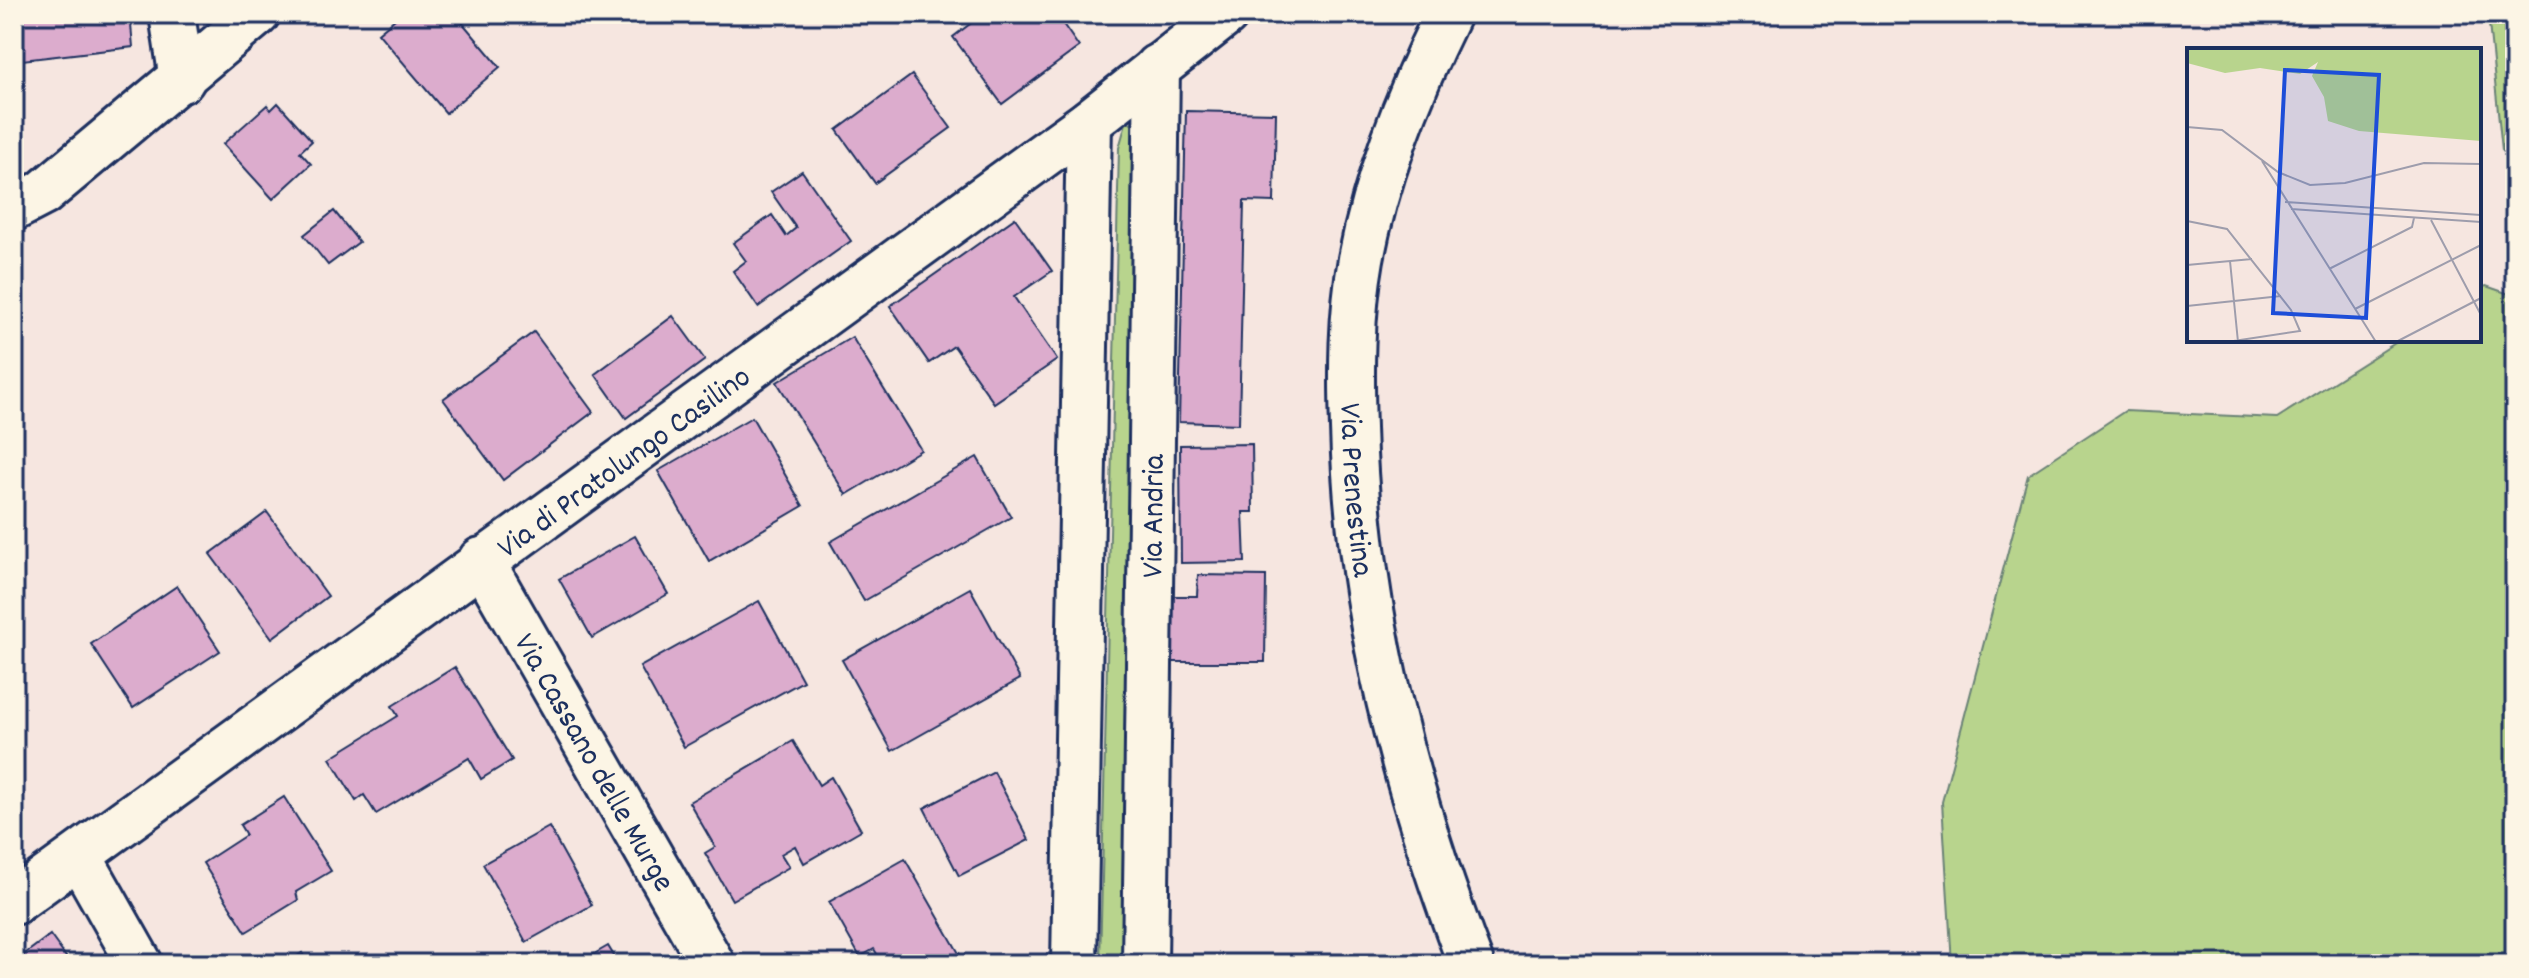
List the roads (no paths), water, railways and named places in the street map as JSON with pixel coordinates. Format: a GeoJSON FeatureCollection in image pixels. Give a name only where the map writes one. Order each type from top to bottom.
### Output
{"type":"FeatureCollection","features":[{"type":"Feature","properties":{"kind":"street"},"geometry":{"type":"LineString","coordinates":[[172,14],[182,80]]}},
{"type":"Feature","properties":{"kind":"street"},"geometry":{"type":"LineString","coordinates":[[14,208],[43,193],[182,80],[257,14]]}},
{"type":"Feature","properties":{"kind":"street","name":"Via di Pratolungo Casilino"},"geometry":{"type":"LineString","coordinates":[[14,902],[481,560],[1089,122],[1226,14]]}},
{"type":"Feature","properties":{"kind":"street","name":"Via Prenestina"},"geometry":{"type":"LineString","coordinates":[[1448,14],[1400,124],[1373,208],[1357,290],[1352,397],[1356,508],[1379,658],[1417,807],[1471,964]]}},
{"type":"Feature","properties":{"kind":"street","name":"Via Andria"},"geometry":{"type":"LineString","coordinates":[[1145,964],[1157,67]]}},
{"type":"Feature","properties":{"kind":"street"},"geometry":{"type":"LineString","coordinates":[[1074,964],[1089,122]]}},
{"type":"Feature","properties":{"kind":"street","name":"Via Cassano delle Murge"},"geometry":{"type":"LineString","coordinates":[[481,560],[712,964]]}},
{"type":"Feature","properties":{"kind":"street"},"geometry":{"type":"LineString","coordinates":[[79,856],[140,964]]}}]}
